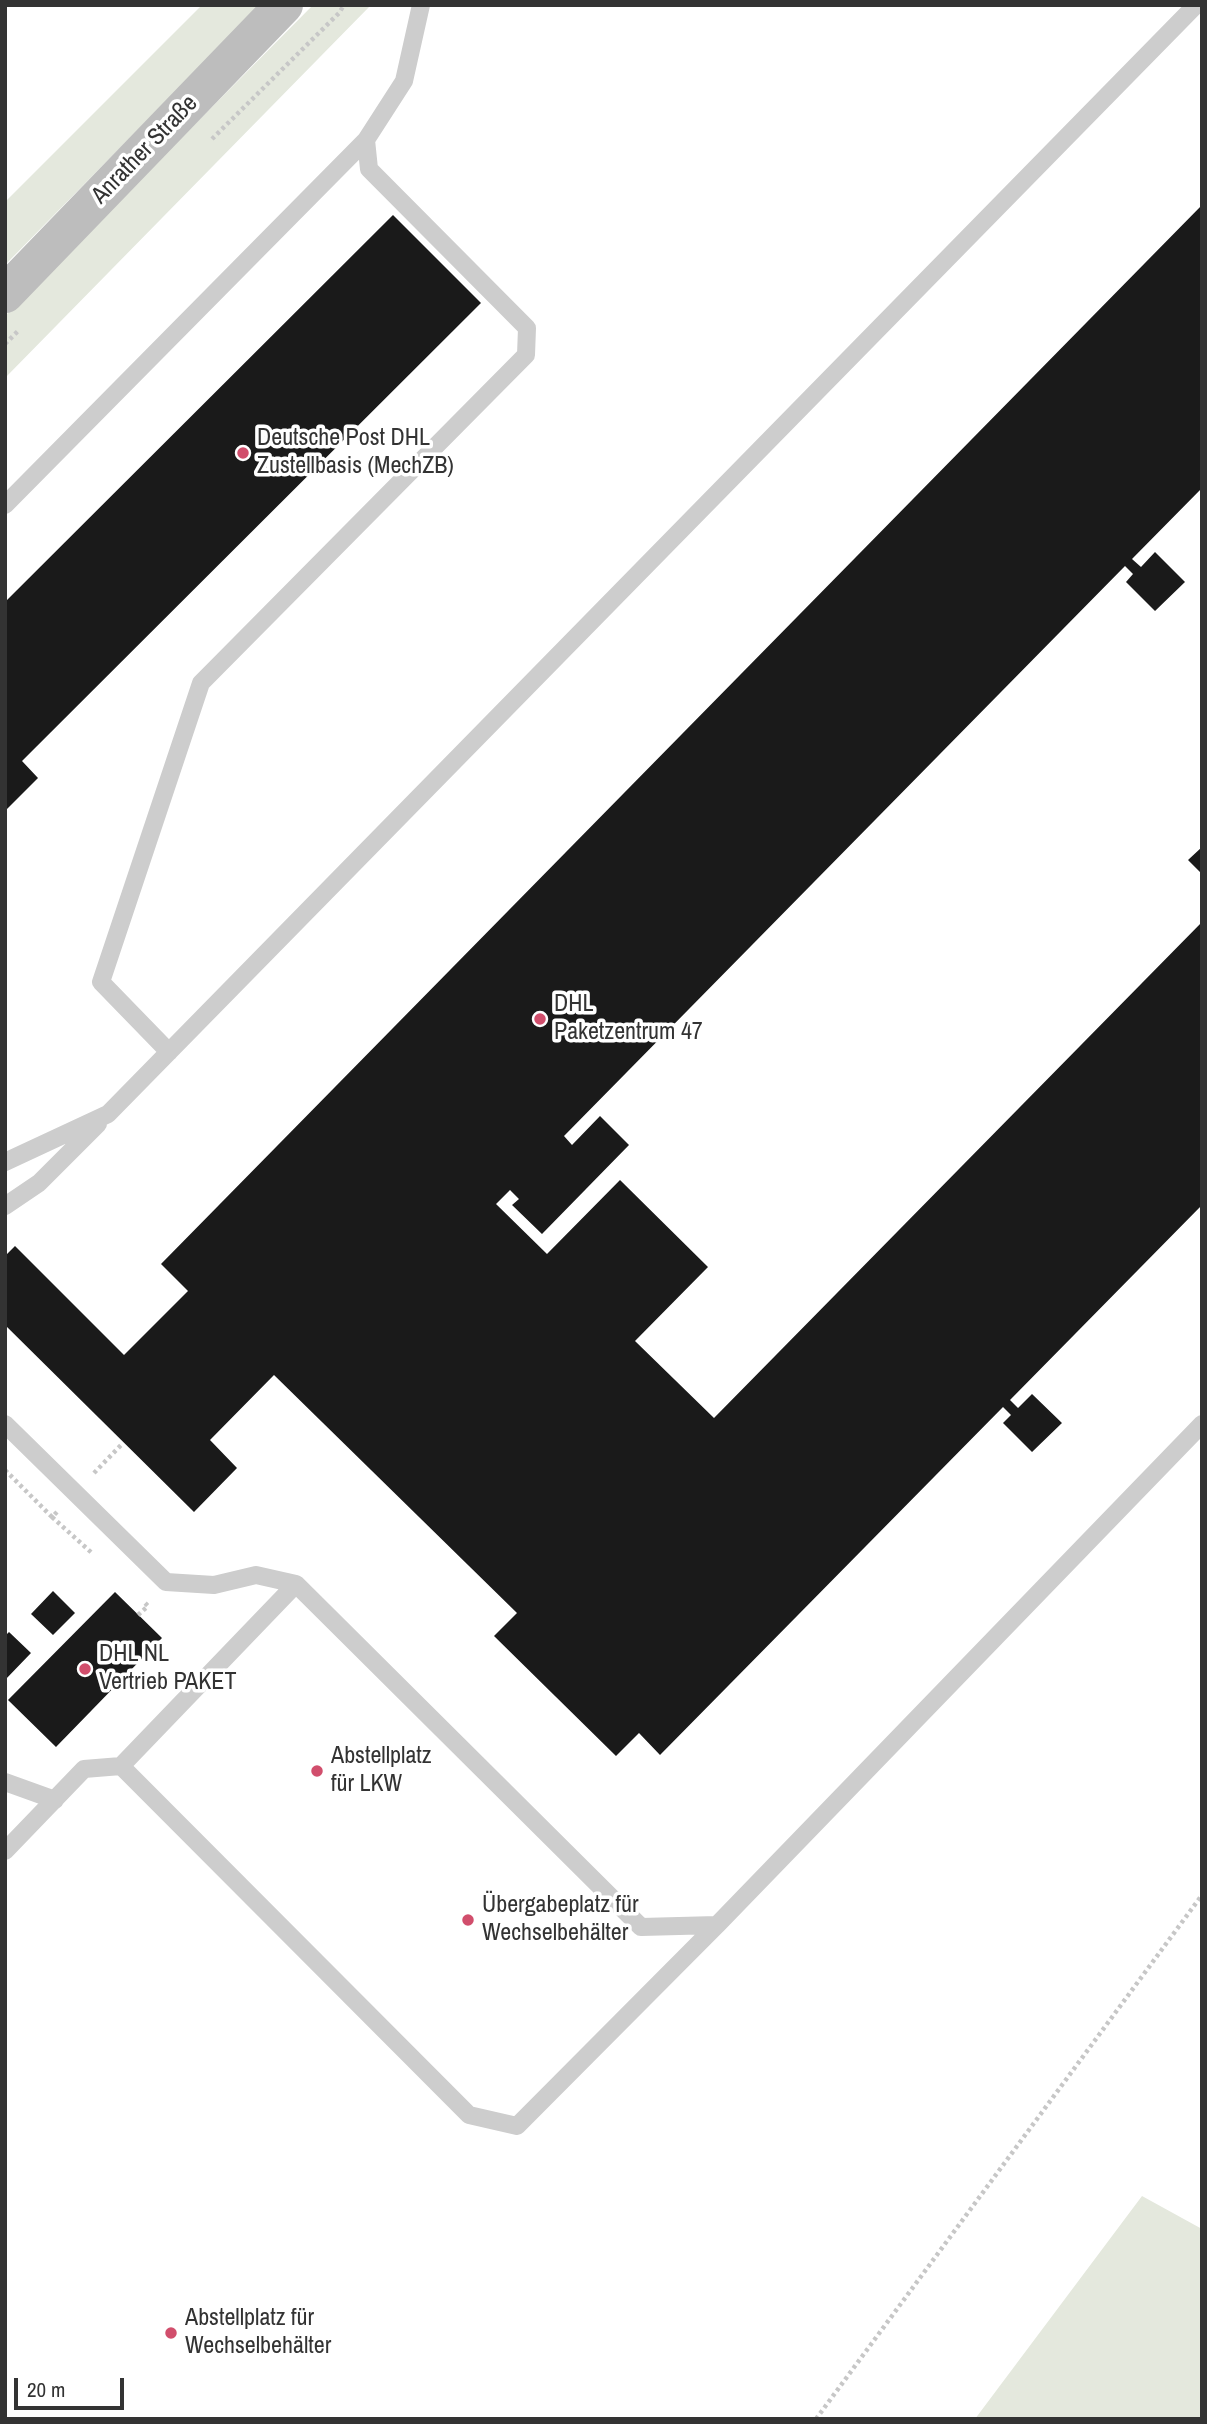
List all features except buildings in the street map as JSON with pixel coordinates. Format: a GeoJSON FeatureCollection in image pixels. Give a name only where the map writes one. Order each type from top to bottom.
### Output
{"type":"FeatureCollection","features":[{"type":"Feature","properties":{"kind":"main road","name":"Anrather Straße"},"geometry":{"type":"LineString","coordinates":[[5,294],[284,5]]}},
{"type":"Feature","properties":{"kind":"lane"},"geometry":{"type":"LineString","coordinates":[[5,505],[366,140],[404,81],[421,5]]}},
{"type":"Feature","properties":{"kind":"lane"},"geometry":{"type":"LineString","coordinates":[[5,1206],[38,1184],[108,1114],[1196,5]]}},
{"type":"Feature","properties":{"kind":"lane"},"geometry":{"type":"LineString","coordinates":[[169,1052],[101,982],[201,683],[526,355],[527,328],[369,169],[366,140]]}},
{"type":"Feature","properties":{"kind":"lane"},"geometry":{"type":"LineString","coordinates":[[5,1162],[108,1114]]}},
{"type":"Feature","properties":{"kind":"lane"},"geometry":{"type":"LineString","coordinates":[[5,1424],[166,1582],[214,1585],[256,1575],[296,1584],[641,1927],[717,1925]]}},
{"type":"Feature","properties":{"kind":"lane"},"geometry":{"type":"LineString","coordinates":[[121,1766],[469,2115],[517,2126],[717,1925],[1202,1424]]}},
{"type":"Feature","properties":{"kind":"lane"},"geometry":{"type":"LineString","coordinates":[[9,1848],[84,1769],[121,1766],[296,1584]]}},
{"type":"Feature","properties":{"kind":"lane"},"geometry":{"type":"LineString","coordinates":[[5,1782],[55,1800]]}},
{"type":"Feature","properties":{"kind":"path"},"geometry":{"type":"LineString","coordinates":[[52,1517],[99,1559]]}},
{"type":"Feature","properties":{"kind":"path"},"geometry":{"type":"LineString","coordinates":[[138,1596],[148,1606],[138,1615]]}},
{"type":"Feature","properties":{"kind":"path"},"geometry":{"type":"LineString","coordinates":[[816,2419],[1202,1895]]}},
{"type":"Feature","properties":{"kind":"shaded area"},"geometry":{"type":"Polygon","coordinates":[[[202,5],[260,5],[5,265],[5,202],[202,5]]]}},
{"type":"Feature","properties":{"kind":"shaded area"},"geometry":{"type":"Polygon","coordinates":[[[313,5],[371,5],[5,378],[5,316],[313,5]]]}},
{"type":"Feature","properties":{"kind":"shaded area"},"geometry":{"type":"Polygon","coordinates":[[[1142,2196],[1202,2229],[1202,2419],[975,2419],[1142,2196]]]}},
{"type":"Feature","properties":{"kind":"place","name":"Deutsche Post DHL Zustellbasis (MechZB)"},"geometry":{"type":"Point","coordinates":[243,453]}},
{"type":"Feature","properties":{"kind":"place","name":"DHL Paketzentrum 47"},"geometry":{"type":"Point","coordinates":[540,1019]}},
{"type":"Feature","properties":{"kind":"place","name":"DHL NL Vertrieb PAKET"},"geometry":{"type":"Point","coordinates":[85,1669]}},
{"type":"Feature","properties":{"kind":"place","name":"Abstellplatz für LKW"},"geometry":{"type":"Point","coordinates":[317,1771]}},
{"type":"Feature","properties":{"kind":"place","name":"Übergabeplatz für Wechselbehälter"},"geometry":{"type":"Point","coordinates":[468,1920]}},
{"type":"Feature","properties":{"kind":"place","name":"Abstellplatz für Wechselbehälter"},"geometry":{"type":"Point","coordinates":[171,2333]}}]}
